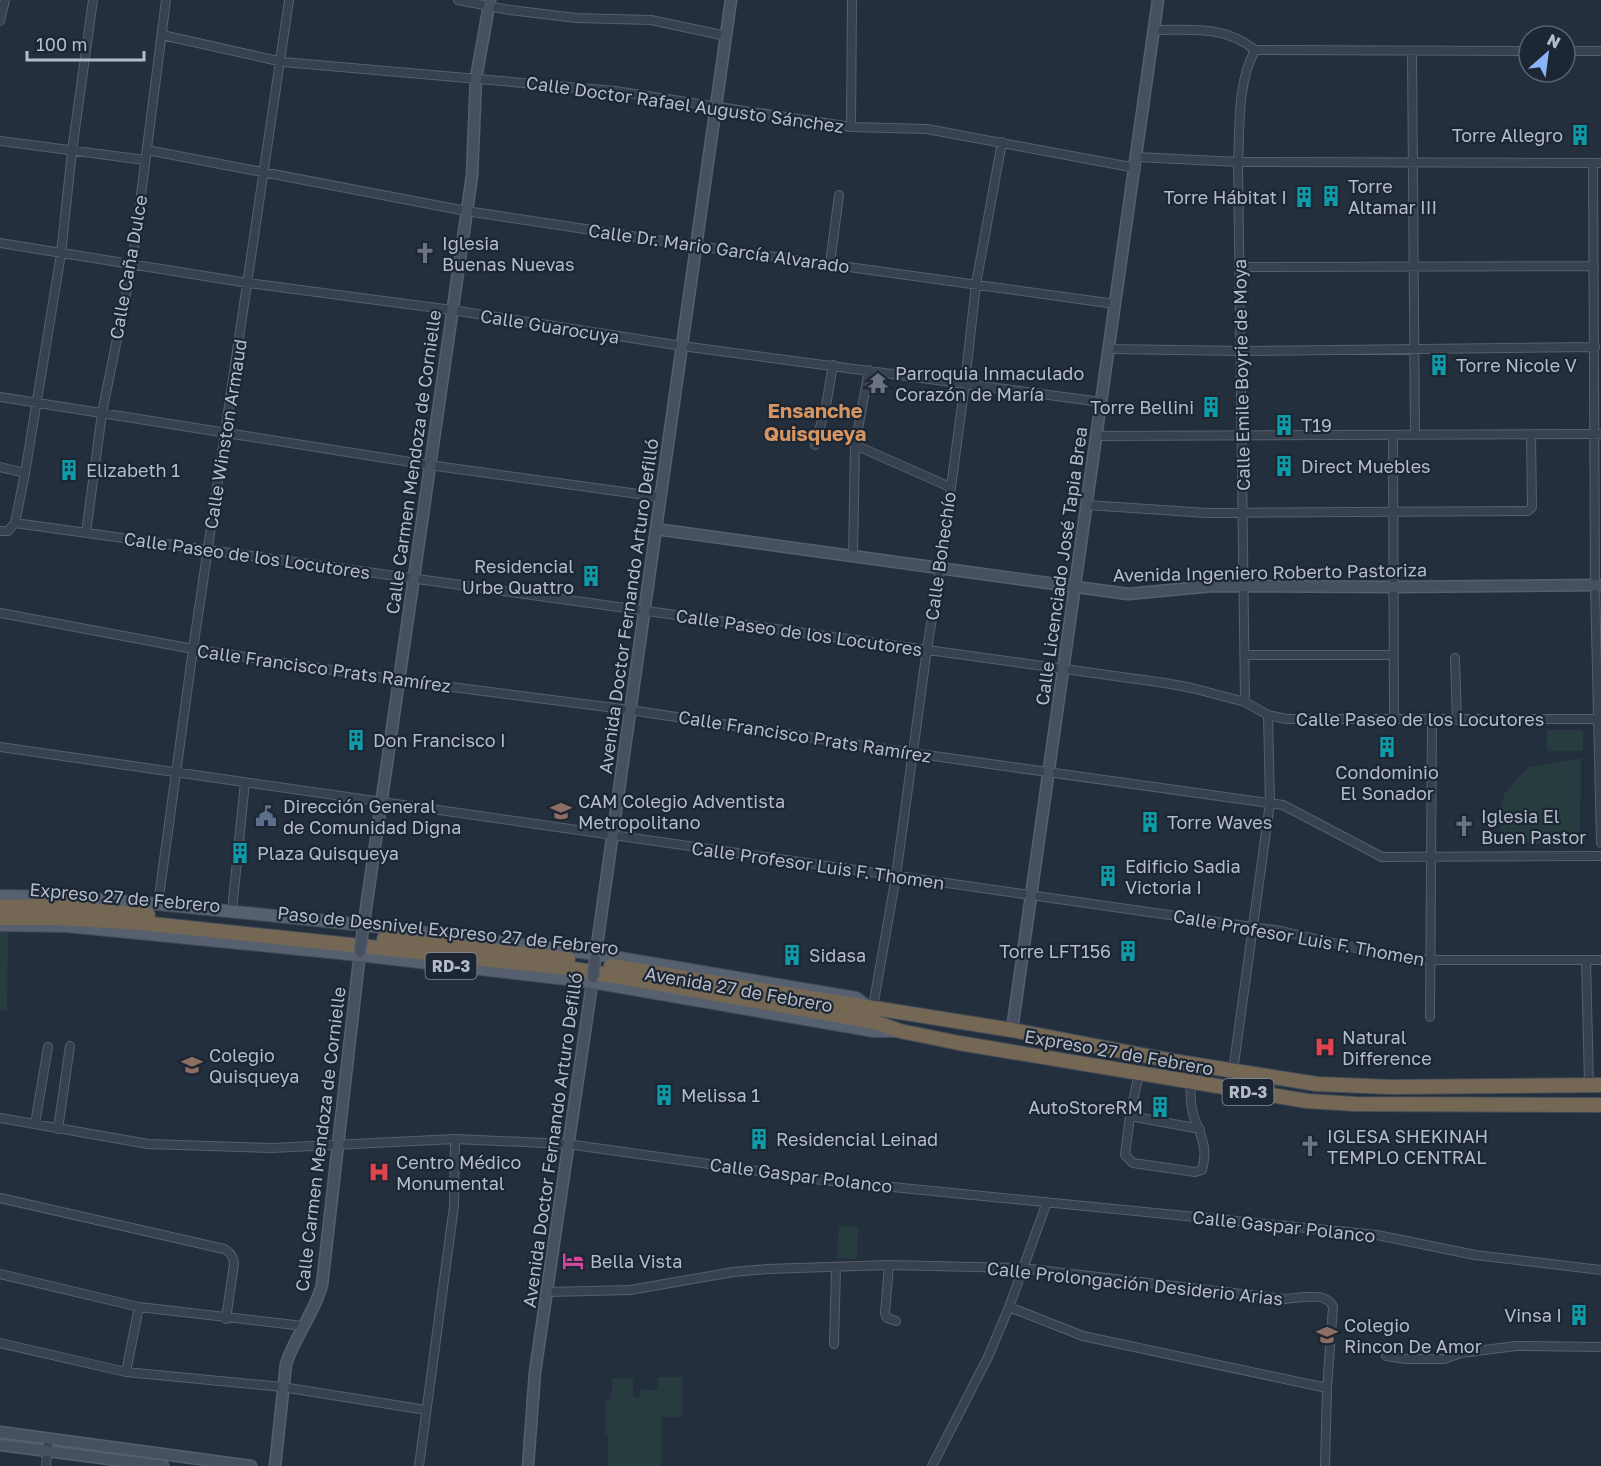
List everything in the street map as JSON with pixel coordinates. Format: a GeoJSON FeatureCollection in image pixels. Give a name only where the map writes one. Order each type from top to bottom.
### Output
{"type":"FeatureCollection","features":[{"type":"Feature","properties":{"kind":"highway"},"geometry":{"type":"LineString","coordinates":[[64,897],[141,919]]}},
{"type":"Feature","properties":{"kind":"highway","name":"Expreso 27 de Febrero"},"geometry":{"type":"LineString","coordinates":[[0,907],[39,906],[247,929]]}},
{"type":"Feature","properties":{"kind":"highway","name":"Expreso 27 de Febrero"},"geometry":{"type":"LineString","coordinates":[[0,918],[141,919]]}},
{"type":"Feature","properties":{"kind":"highway"},"geometry":{"type":"LineString","coordinates":[[67,926],[141,919]]}},
{"type":"Feature","properties":{"kind":"highway","name":"Paso de Desnivel Expreso 27 de Febrero"},"geometry":{"type":"LineString","coordinates":[[247,929],[641,975]]}},
{"type":"Feature","properties":{"kind":"highway","name":"Expreso 27 de Febrero"},"geometry":{"type":"LineString","coordinates":[[641,975],[870,1006],[1317,1084],[1375,1086],[1595,1084]]}},
{"type":"Feature","properties":{"kind":"highway","name":"Expreso 27 de Febrero"},"geometry":{"type":"LineString","coordinates":[[641,975],[875,1022],[900,1031],[1307,1101],[1348,1104],[1601,1105]]}},
{"type":"Feature","properties":{"kind":"main road","name":"Avenida 27 de Febrero"},"geometry":{"type":"LineString","coordinates":[[0,896],[64,897],[232,911],[596,956],[856,998],[870,1006]]}},
{"type":"Feature","properties":{"kind":"main road","name":"Avenida 27 de Febrero"},"geometry":{"type":"LineString","coordinates":[[0,925],[67,926],[592,979],[874,1031],[900,1031]]}},
{"type":"Feature","properties":{"kind":"street"},"geometry":{"type":"LineString","coordinates":[[0,21],[5,0]]}},
{"type":"Feature","properties":{"kind":"street"},"geometry":{"type":"LineString","coordinates":[[0,531],[8,531],[15,523],[25,473],[61,254],[72,151],[93,0]]}},
{"type":"Feature","properties":{"kind":"street","name":"Calle Caña Dulce"},"geometry":{"type":"LineString","coordinates":[[86,533],[102,413],[132,265],[166,0]]}},
{"type":"Feature","properties":{"kind":"street","name":"Calle Winston Armaud"},"geometry":{"type":"LineString","coordinates":[[158,904],[193,649],[290,0]]}},
{"type":"Feature","properties":{"kind":"street"},"geometry":{"type":"LineString","coordinates":[[458,0],[489,3],[510,10],[576,18],[651,20],[726,36]]}},
{"type":"Feature","properties":{"kind":"street","name":"Avenida Doctor Fernando Arturo Defilló"},"geometry":{"type":"LineString","coordinates":[[528,1466],[535,1372],[731,0]]}},
{"type":"Feature","properties":{"kind":"street"},"geometry":{"type":"LineString","coordinates":[[851,127],[852,0]]}},
{"type":"Feature","properties":{"kind":"street","name":"Calle Licenciado José Tapia Brea"},"geometry":{"type":"LineString","coordinates":[[1012,1030],[1158,0]]}},
{"type":"Feature","properties":{"kind":"street","name":"Calle Carmen Mendoza de Cornielle"},"geometry":{"type":"LineString","coordinates":[[275,1466],[282,1388],[288,1356],[316,1304],[322,1285],[363,927],[472,176],[476,78],[489,3]]}},
{"type":"Feature","properties":{"kind":"street"},"geometry":{"type":"LineString","coordinates":[[1155,30],[1215,30],[1239,39],[1254,50],[1517,51]]}},
{"type":"Feature","properties":{"kind":"street","name":"Calle Doctor Rafael Augusto Sánchez"},"geometry":{"type":"LineString","coordinates":[[162,35],[281,61],[615,91],[851,127],[927,129],[1077,158],[1136,162],[1597,163]]}},
{"type":"Feature","properties":{"kind":"street","name":"Calle Emile Boyrie de Moya"},"geometry":{"type":"LineString","coordinates":[[1245,702],[1238,162],[1243,80],[1254,50]]}},
{"type":"Feature","properties":{"kind":"street"},"geometry":{"type":"LineString","coordinates":[[1577,51],[1601,51]]}},
{"type":"Feature","properties":{"kind":"street"},"geometry":{"type":"LineString","coordinates":[[1412,52],[1415,435]]}},
{"type":"Feature","properties":{"kind":"street"},"geometry":{"type":"LineString","coordinates":[[0,141],[145,160]]}},
{"type":"Feature","properties":{"kind":"street","name":"Calle Bohechío"},"geometry":{"type":"LineString","coordinates":[[870,1006],[896,876],[940,569],[976,284],[1002,142]]}},
{"type":"Feature","properties":{"kind":"street","name":"Calle Dr. Mario García Alvarado"},"geometry":{"type":"LineString","coordinates":[[147,150],[466,211],[697,246],[1115,304]]}},
{"type":"Feature","properties":{"kind":"street"},"geometry":{"type":"LineString","coordinates":[[1597,163],[1594,266],[1598,297],[1595,347],[1598,434],[1601,843]]}},
{"type":"Feature","properties":{"kind":"street"},"geometry":{"type":"LineString","coordinates":[[830,264],[839,195]]}},
{"type":"Feature","properties":{"kind":"street","name":"Calle Guarocuya"},"geometry":{"type":"LineString","coordinates":[[0,243],[248,283],[452,310],[682,346],[1101,402]]}},
{"type":"Feature","properties":{"kind":"street"},"geometry":{"type":"LineString","coordinates":[[1239,267],[1594,266]]}},
{"type":"Feature","properties":{"kind":"street"},"geometry":{"type":"LineString","coordinates":[[1109,349],[1241,351],[1595,347]]}},
{"type":"Feature","properties":{"kind":"street"},"geometry":{"type":"LineString","coordinates":[[815,445],[826,406],[833,365]]}},
{"type":"Feature","properties":{"kind":"street"},"geometry":{"type":"LineString","coordinates":[[853,557],[855,445],[868,370]]}},
{"type":"Feature","properties":{"kind":"street"},"geometry":{"type":"LineString","coordinates":[[0,397],[429,465],[660,497]]}},
{"type":"Feature","properties":{"kind":"street"},"geometry":{"type":"LineString","coordinates":[[1097,436],[1598,434]]}},
{"type":"Feature","properties":{"kind":"street"},"geometry":{"type":"LineString","coordinates":[[1393,435],[1394,720]]}},
{"type":"Feature","properties":{"kind":"street"},"geometry":{"type":"LineString","coordinates":[[1088,505],[1206,513],[1529,511],[1532,507],[1531,435]]}},
{"type":"Feature","properties":{"kind":"street"},"geometry":{"type":"LineString","coordinates":[[855,445],[950,488]]}},
{"type":"Feature","properties":{"kind":"street"},"geometry":{"type":"LineString","coordinates":[[0,467],[25,473]]}},
{"type":"Feature","properties":{"kind":"street","name":"Calle Paseo de los Locutores"},"geometry":{"type":"LineString","coordinates":[[15,523],[927,649],[1192,688],[1245,702],[1268,714],[1298,720],[1599,719]]}},
{"type":"Feature","properties":{"kind":"street","name":"Avenida Ingeniero Roberto Pastoriza"},"geometry":{"type":"LineString","coordinates":[[657,530],[1076,587],[1143,594],[1213,586],[1598,585]]}},
{"type":"Feature","properties":{"kind":"street","name":"Calle Francisco Prats Ramírez"},"geometry":{"type":"LineString","coordinates":[[0,614],[193,649],[398,680],[630,710],[912,753],[1283,805],[1382,857],[1601,856]]}},
{"type":"Feature","properties":{"kind":"street"},"geometry":{"type":"LineString","coordinates":[[1245,655],[1393,655]]}},
{"type":"Feature","properties":{"kind":"street"},"geometry":{"type":"LineString","coordinates":[[1455,658],[1457,720]]}},
{"type":"Feature","properties":{"kind":"street"},"geometry":{"type":"LineString","coordinates":[[1233,1071],[1270,803],[1268,714]]}},
{"type":"Feature","properties":{"kind":"street"},"geometry":{"type":"LineString","coordinates":[[1430,1017],[1432,720]]}},
{"type":"Feature","properties":{"kind":"street","name":"Calle Profesor Luis F. Thomen"},"geometry":{"type":"LineString","coordinates":[[0,747],[1281,931],[1404,959],[1601,960]]}},
{"type":"Feature","properties":{"kind":"street"},"geometry":{"type":"LineString","coordinates":[[232,911],[245,783]]}},
{"type":"Feature","properties":{"kind":"street"},"geometry":{"type":"LineString","coordinates":[[1586,960],[1595,1084]]}},
{"type":"Feature","properties":{"kind":"street"},"geometry":{"type":"LineString","coordinates":[[58,1129],[70,1046]]}},
{"type":"Feature","properties":{"kind":"street"},"geometry":{"type":"LineString","coordinates":[[35,1124],[48,1047]]}},
{"type":"Feature","properties":{"kind":"street"},"geometry":{"type":"LineString","coordinates":[[1139,1073],[1125,1155],[1133,1163],[1195,1172],[1202,1170],[1205,1154],[1203,1136],[1195,1119],[1190,1099],[1191,1082]]}},
{"type":"Feature","properties":{"kind":"street"},"geometry":{"type":"LineString","coordinates":[[1130,1116],[1200,1130]]}},
{"type":"Feature","properties":{"kind":"street","name":"Calle Gaspar Polanco"},"geometry":{"type":"LineString","coordinates":[[0,1118],[147,1144],[262,1148],[455,1139],[567,1144],[822,1180],[1377,1235],[1475,1255],[1601,1270]]}},
{"type":"Feature","properties":{"kind":"street"},"geometry":{"type":"LineString","coordinates":[[419,1466],[454,1206],[455,1139]]}},
{"type":"Feature","properties":{"kind":"street"},"geometry":{"type":"LineString","coordinates":[[0,1198],[224,1249],[233,1257],[234,1264],[226,1319]]}},
{"type":"Feature","properties":{"kind":"street"},"geometry":{"type":"LineString","coordinates":[[932,1466],[988,1357],[1009,1307],[1047,1202]]}},
{"type":"Feature","properties":{"kind":"street"},"geometry":{"type":"LineString","coordinates":[[889,1265],[885,1313],[887,1318],[896,1322]]}},
{"type":"Feature","properties":{"kind":"street","name":"Calle Prolongación Desiderio Arias"},"geometry":{"type":"LineString","coordinates":[[547,1292],[630,1290],[733,1272],[889,1265],[1022,1268],[1285,1299],[1320,1297],[1329,1300],[1333,1307],[1327,1388]]}},
{"type":"Feature","properties":{"kind":"street"},"geometry":{"type":"LineString","coordinates":[[834,1344],[836,1268]]}},
{"type":"Feature","properties":{"kind":"street"},"geometry":{"type":"LineString","coordinates":[[0,1274],[139,1307],[226,1319],[303,1326]]}},
{"type":"Feature","properties":{"kind":"street"},"geometry":{"type":"LineString","coordinates":[[126,1372],[139,1307]]}},
{"type":"Feature","properties":{"kind":"street"},"geometry":{"type":"LineString","coordinates":[[1009,1307],[1083,1336],[1327,1388],[1326,1464]]}},
{"type":"Feature","properties":{"kind":"street"},"geometry":{"type":"LineString","coordinates":[[0,1343],[126,1372],[282,1388],[426,1410]]}},
{"type":"Feature","properties":{"kind":"street"},"geometry":{"type":"LineString","coordinates":[[1386,1356],[1444,1359],[1461,1353],[1516,1346],[1601,1347]]}},
{"type":"Feature","properties":{"kind":"street"},"geometry":{"type":"LineString","coordinates":[[0,1432],[251,1466]]}},
{"type":"Feature","properties":{"kind":"street"},"geometry":{"type":"LineString","coordinates":[[46,1466],[48,1439]]}},
{"type":"Feature","properties":{"kind":"street"},"geometry":{"type":"LineString","coordinates":[[0,1445],[163,1466]]}},
{"type":"Feature","properties":{"kind":"green space"},"geometry":{"type":"Polygon","coordinates":[[[1547,730],[1583,730],[1583,751],[1547,751],[1547,730]]]}},
{"type":"Feature","properties":{"kind":"green space"},"geometry":{"type":"Polygon","coordinates":[[[1581,758],[1580,846],[1501,842],[1500,810],[1505,793],[1517,779],[1530,767],[1581,758]]]}},
{"type":"Feature","properties":{"kind":"green space"},"geometry":{"type":"Polygon","coordinates":[[[0,932],[8,932],[7,1010],[0,1010],[0,932]]]}},
{"type":"Feature","properties":{"kind":"green space"},"geometry":{"type":"Polygon","coordinates":[[[839,1226],[858,1227],[857,1259],[837,1258],[839,1226]]]}},
{"type":"Feature","properties":{"kind":"green space"},"geometry":{"type":"Polygon","coordinates":[[[658,1377],[683,1377],[682,1417],[662,1417],[661,1466],[608,1466],[608,1435],[605,1435],[606,1401],[611,1399],[612,1378],[633,1379],[633,1397],[640,1398],[641,1390],[658,1390],[658,1377]]]}},
{"type":"Feature","properties":{"kind":"place","name":"Torre Allegro"},"geometry":{"type":"Point","coordinates":[1580,135]}},
{"type":"Feature","properties":{"kind":"place","name":"Torre Altamar III"},"geometry":{"type":"Point","coordinates":[1331,196]}},
{"type":"Feature","properties":{"kind":"place","name":"Torre Hábitat I"},"geometry":{"type":"Point","coordinates":[1304,197]}},
{"type":"Feature","properties":{"kind":"place","name":"Iglesia Buenas Nuevas"},"geometry":{"type":"Point","coordinates":[425,253]}},
{"type":"Feature","properties":{"kind":"place","name":"Torre Nicole V"},"geometry":{"type":"Point","coordinates":[1439,365]}},
{"type":"Feature","properties":{"kind":"place","name":"Parroquia Inmaculado Corazón de María"},"geometry":{"type":"Point","coordinates":[878,383]}},
{"type":"Feature","properties":{"kind":"place","name":"Torre Bellini"},"geometry":{"type":"Point","coordinates":[1211,407]}},
{"type":"Feature","properties":{"kind":"place","name":"T19"},"geometry":{"type":"Point","coordinates":[1284,425]}},
{"type":"Feature","properties":{"kind":"place","name":"Direct Muebles"},"geometry":{"type":"Point","coordinates":[1284,466]}},
{"type":"Feature","properties":{"kind":"place","name":"Elizabeth 1"},"geometry":{"type":"Point","coordinates":[69,470]}},
{"type":"Feature","properties":{"kind":"place","name":"Residencial Urbe Quattro"},"geometry":{"type":"Point","coordinates":[591,576]}},
{"type":"Feature","properties":{"kind":"place","name":"Don Francisco I"},"geometry":{"type":"Point","coordinates":[356,740]}},
{"type":"Feature","properties":{"kind":"place","name":"Condominio El Sonador"},"geometry":{"type":"Point","coordinates":[1387,747]}},
{"type":"Feature","properties":{"kind":"place","name":"CAM Colegio Adventista Metropolitano"},"geometry":{"type":"Point","coordinates":[561,811]}},
{"type":"Feature","properties":{"kind":"place","name":"Dirección General de Comunidad Digna"},"geometry":{"type":"Point","coordinates":[266,816]}},
{"type":"Feature","properties":{"kind":"place","name":"Torre Waves"},"geometry":{"type":"Point","coordinates":[1150,822]}},
{"type":"Feature","properties":{"kind":"place","name":"Iglesia El Buen Pastor"},"geometry":{"type":"Point","coordinates":[1464,826]}},
{"type":"Feature","properties":{"kind":"place","name":"Plaza Quisqueya"},"geometry":{"type":"Point","coordinates":[240,853]}},
{"type":"Feature","properties":{"kind":"place","name":"Edificio Sadia Victoria I"},"geometry":{"type":"Point","coordinates":[1108,876]}},
{"type":"Feature","properties":{"kind":"place","name":"Torre LFT156"},"geometry":{"type":"Point","coordinates":[1128,951]}},
{"type":"Feature","properties":{"kind":"place","name":"Sidasa"},"geometry":{"type":"Point","coordinates":[792,955]}},
{"type":"Feature","properties":{"kind":"place","name":"Natural Difference"},"geometry":{"type":"Point","coordinates":[1325,1047]}},
{"type":"Feature","properties":{"kind":"place","name":"Colegio Quisqueya"},"geometry":{"type":"Point","coordinates":[192,1065]}},
{"type":"Feature","properties":{"kind":"place","name":"Melissa 1"},"geometry":{"type":"Point","coordinates":[664,1095]}},
{"type":"Feature","properties":{"kind":"place","name":"AutoStoreRM"},"geometry":{"type":"Point","coordinates":[1160,1107]}},
{"type":"Feature","properties":{"kind":"place","name":"Residencial Leinad"},"geometry":{"type":"Point","coordinates":[759,1139]}},
{"type":"Feature","properties":{"kind":"place","name":"IGLESA SHEKINAH TEMPLO CENTRAL"},"geometry":{"type":"Point","coordinates":[1310,1146]}},
{"type":"Feature","properties":{"kind":"place","name":"Centro Médico Monumental"},"geometry":{"type":"Point","coordinates":[379,1172]}},
{"type":"Feature","properties":{"kind":"place","name":"Bella Vista"},"geometry":{"type":"Point","coordinates":[573,1261]}},
{"type":"Feature","properties":{"kind":"place","name":"Vinsa I"},"geometry":{"type":"Point","coordinates":[1579,1315]}},
{"type":"Feature","properties":{"kind":"place","name":"Colegio Rincon De Amor"},"geometry":{"type":"Point","coordinates":[1327,1335]}},
{"type":"Feature","properties":{"kind":"district","name":"Ensanche Quisqueya"},"geometry":{"type":"Point","coordinates":[815,422]}}]}
